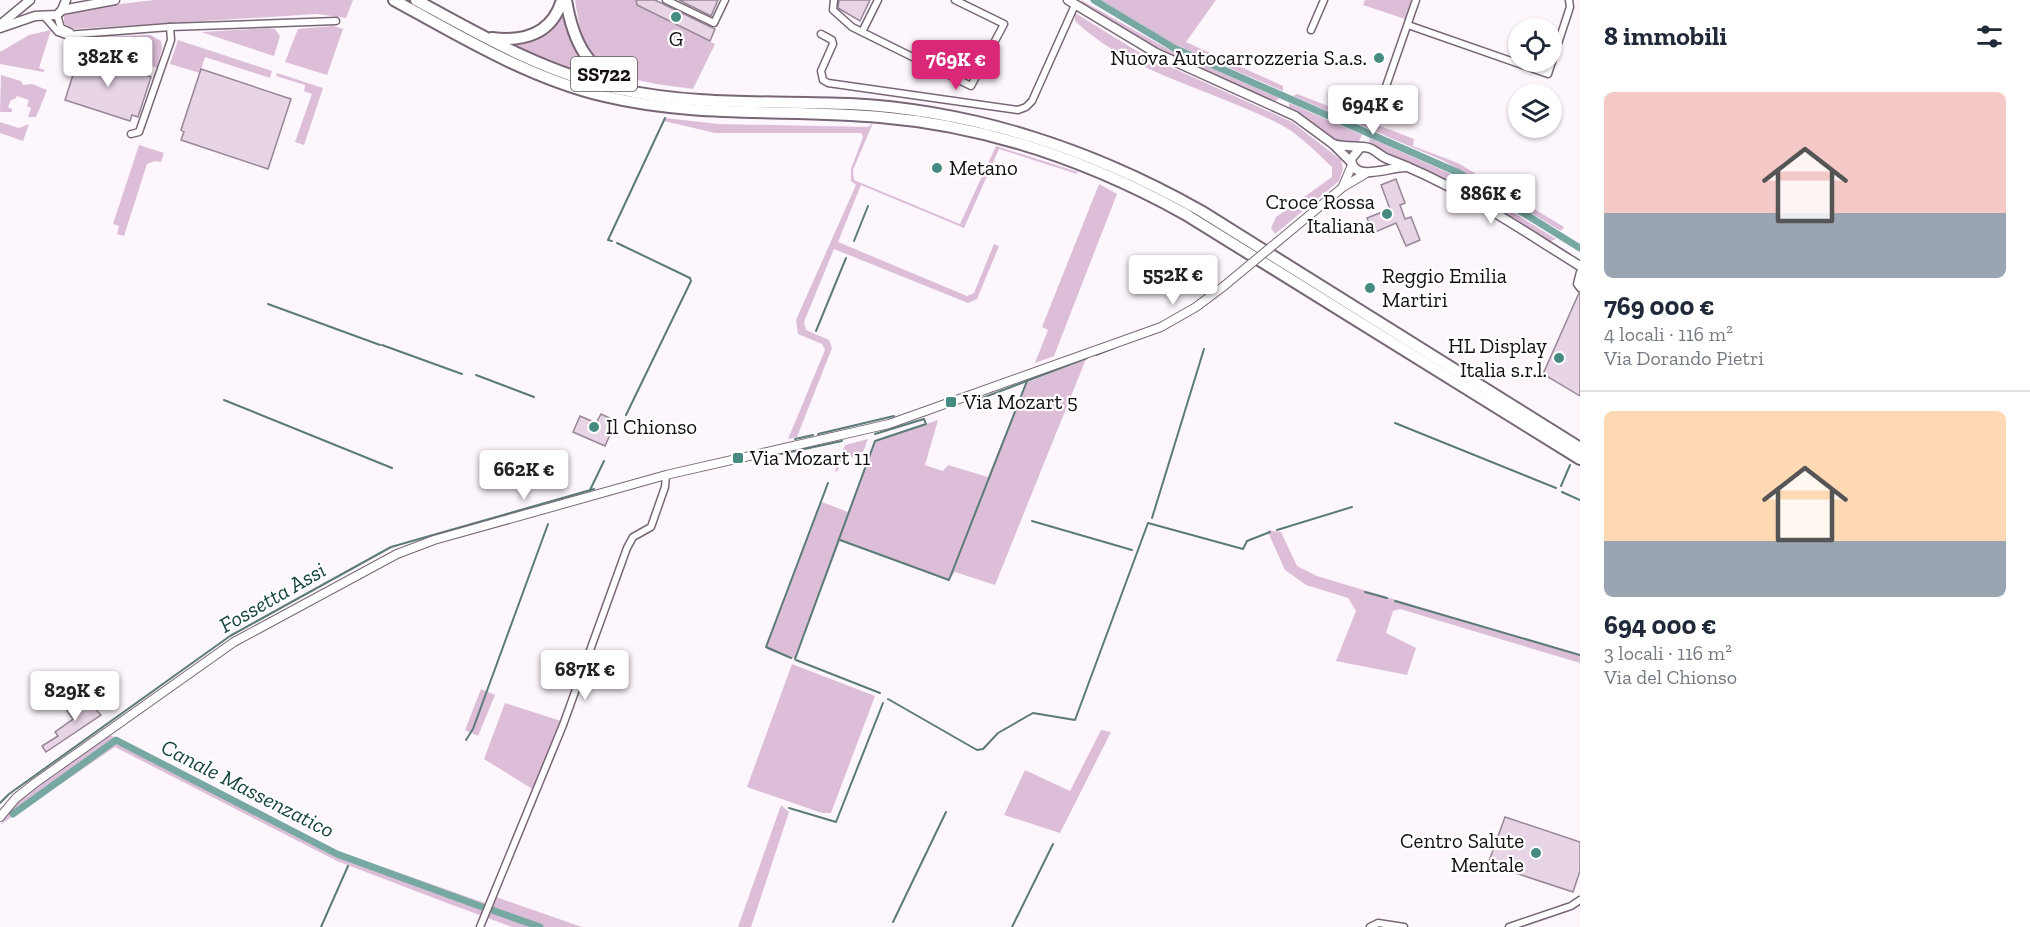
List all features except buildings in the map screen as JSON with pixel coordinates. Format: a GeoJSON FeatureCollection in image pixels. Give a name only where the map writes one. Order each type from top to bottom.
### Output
{"type":"FeatureCollection","features":[{"type":"Feature","properties":{"kind":"highway","name":"SS722"},"geometry":{"type":"LineString","coordinates":[[394,0],[528,70],[604,96],[698,111],[838,114],[901,119],[999,137],[1074,161],[1132,185],[1185,214],[1580,459]]}},
{"type":"Feature","properties":{"kind":"highway","name":"SS722"},"geometry":{"type":"LineString","coordinates":[[416,0],[538,64],[583,80],[638,93],[685,99],[850,104],[907,110],[1005,129],[1090,157],[1146,182],[1201,211],[1580,448]]}},
{"type":"Feature","properties":{"kind":"highway","name":"SS722"},"geometry":{"type":"LineString","coordinates":[[484,37],[524,39],[538,33],[551,24],[561,0]]}},
{"type":"Feature","properties":{"kind":"highway","name":"SS722"},"geometry":{"type":"LineString","coordinates":[[566,0],[578,46],[599,71],[628,85],[685,99]]}},
{"type":"Feature","properties":{"kind":"main road"},"geometry":{"type":"LineString","coordinates":[[0,26],[31,0],[33,9],[43,16]]}},
{"type":"Feature","properties":{"kind":"main road"},"geometry":{"type":"LineString","coordinates":[[60,12],[66,0]]}},
{"type":"Feature","properties":{"kind":"main road"},"geometry":{"type":"LineString","coordinates":[[0,26],[113,0]]}},
{"type":"Feature","properties":{"kind":"main road"},"geometry":{"type":"LineString","coordinates":[[1073,3],[1156,53],[1295,116],[1332,144],[1358,172],[1409,167]]}},
{"type":"Feature","properties":{"kind":"main road"},"geometry":{"type":"LineString","coordinates":[[1332,144],[1349,149],[1367,147],[1376,154],[1409,167],[1481,203],[1580,266]]}},
{"type":"Feature","properties":{"kind":"main road"},"geometry":{"type":"LineString","coordinates":[[1352,164],[1354,152],[1360,148]]}},
{"type":"Feature","properties":{"kind":"main road"},"geometry":{"type":"LineString","coordinates":[[1369,172],[1378,161],[1376,154]]}},
{"type":"Feature","properties":{"kind":"street"},"geometry":{"type":"LineString","coordinates":[[666,0],[714,23],[725,0]]}},
{"type":"Feature","properties":{"kind":"street"},"geometry":{"type":"LineString","coordinates":[[834,0],[833,10],[862,32],[971,86],[1004,24],[955,0]]}},
{"type":"Feature","properties":{"kind":"street"},"geometry":{"type":"LineString","coordinates":[[862,32],[878,0]]}},
{"type":"Feature","properties":{"kind":"street"},"geometry":{"type":"LineString","coordinates":[[1311,30],[1324,0]]}},
{"type":"Feature","properties":{"kind":"street"},"geometry":{"type":"LineString","coordinates":[[1376,115],[1416,0]]}},
{"type":"Feature","properties":{"kind":"street"},"geometry":{"type":"LineString","coordinates":[[1408,25],[1548,74],[1570,7],[1569,0]]}},
{"type":"Feature","properties":{"kind":"street"},"geometry":{"type":"LineString","coordinates":[[821,34],[829,38],[833,44],[821,71],[823,80],[828,83],[1018,110],[1026,107],[1032,100],[1073,3]]}},
{"type":"Feature","properties":{"kind":"street"},"geometry":{"type":"LineString","coordinates":[[60,12],[61,28],[73,32]]}},
{"type":"Feature","properties":{"kind":"street"},"geometry":{"type":"LineString","coordinates":[[43,16],[58,32],[66,35],[73,32],[336,21]]}},
{"type":"Feature","properties":{"kind":"street"},"geometry":{"type":"LineString","coordinates":[[131,134],[139,132],[171,40],[170,27]]}},
{"type":"Feature","properties":{"kind":"street"},"geometry":{"type":"LineString","coordinates":[[1343,187],[1352,164]]}},
{"type":"Feature","properties":{"kind":"street"},"geometry":{"type":"LineString","coordinates":[[0,817],[16,798],[35,783],[234,642],[375,564],[434,540],[666,475],[906,418],[1161,327],[1196,307],[1343,187],[1369,172]]}},
{"type":"Feature","properties":{"kind":"street"},"geometry":{"type":"LineString","coordinates":[[1580,272],[1577,284],[1580,288]]}},
{"type":"Feature","properties":{"kind":"street"},"geometry":{"type":"LineString","coordinates":[[480,927],[547,766],[627,548],[633,537],[651,527],[665,487],[666,475]]}},
{"type":"Feature","properties":{"kind":"street"},"geometry":{"type":"LineString","coordinates":[[1509,927],[1571,906],[1580,900]]}},
{"type":"Feature","properties":{"kind":"street"},"geometry":{"type":"LineString","coordinates":[[1370,927],[1378,923],[1404,927]]}},
{"type":"Feature","properties":{"kind":"shaded area"},"geometry":{"type":"Polygon","coordinates":[[[154,0],[353,0],[346,18],[317,14],[74,29],[68,28],[64,22],[64,16],[78,9],[154,0]]]}},
{"type":"Feature","properties":{"kind":"shaded area"},"geometry":{"type":"Polygon","coordinates":[[[575,0],[636,0],[637,5],[715,44],[693,89],[635,80],[621,75],[597,60],[585,44],[575,0]]]}},
{"type":"Feature","properties":{"kind":"shaded area"},"geometry":{"type":"Polygon","coordinates":[[[1081,0],[1166,48],[1279,98],[1274,103],[1144,45],[1082,7],[1081,0]]]}},
{"type":"Feature","properties":{"kind":"shaded area"},"geometry":{"type":"Polygon","coordinates":[[[1101,0],[1216,0],[1186,42],[1283,86],[1283,91],[1174,44],[1101,0]]]}},
{"type":"Feature","properties":{"kind":"shaded area"},"geometry":{"type":"Polygon","coordinates":[[[1365,0],[1412,0],[1405,19],[1363,5],[1365,0]]]}},
{"type":"Feature","properties":{"kind":"shaded area"},"geometry":{"type":"Polygon","coordinates":[[[564,8],[568,29],[575,47],[586,63],[601,78],[547,61],[506,44],[525,42],[548,31],[564,8]]]}},
{"type":"Feature","properties":{"kind":"shaded area"},"geometry":{"type":"Polygon","coordinates":[[[1075,13],[1140,53],[1292,122],[1341,160],[1343,169],[1339,181],[1275,234],[1271,228],[1276,217],[1332,177],[1332,167],[1283,126],[1122,55],[1098,40],[1075,21],[1075,13]]]}},
{"type":"Feature","properties":{"kind":"shaded area"},"geometry":{"type":"Polygon","coordinates":[[[333,26],[343,29],[327,75],[285,62],[298,29],[333,26]]]}},
{"type":"Feature","properties":{"kind":"shaded area"},"geometry":{"type":"Polygon","coordinates":[[[275,29],[280,36],[274,56],[201,32],[275,29]]]}},
{"type":"Feature","properties":{"kind":"shaded area"},"geometry":{"type":"Polygon","coordinates":[[[51,30],[39,68],[45,70],[43,72],[0,64],[0,52],[29,35],[51,30]]]}},
{"type":"Feature","properties":{"kind":"shaded area"},"geometry":{"type":"Polygon","coordinates":[[[150,35],[161,41],[162,48],[157,68],[83,38],[150,35]]]}},
{"type":"Feature","properties":{"kind":"shaded area"},"geometry":{"type":"Polygon","coordinates":[[[178,40],[272,71],[270,78],[205,57],[200,73],[170,64],[178,40]]]}},
{"type":"Feature","properties":{"kind":"shaded area"},"geometry":{"type":"Polygon","coordinates":[[[277,73],[323,88],[304,145],[295,142],[312,94],[304,91],[305,85],[276,76],[277,73]]]}},
{"type":"Feature","properties":{"kind":"shaded area"},"geometry":{"type":"Polygon","coordinates":[[[1,75],[21,81],[23,85],[32,84],[47,90],[36,117],[28,117],[31,108],[27,106],[29,100],[17,96],[11,100],[8,107],[12,109],[12,112],[0,112],[1,75]]]}},
{"type":"Feature","properties":{"kind":"shaded area"},"geometry":{"type":"Polygon","coordinates":[[[1297,94],[1414,139],[1413,146],[1458,163],[1564,227],[1561,231],[1444,161],[1293,96],[1297,94]]]}},
{"type":"Feature","properties":{"kind":"shaded area"},"geometry":{"type":"Polygon","coordinates":[[[1289,103],[1362,135],[1358,143],[1336,143],[1289,109],[1289,103]]]}},
{"type":"Feature","properties":{"kind":"shaded area"},"geometry":{"type":"Polygon","coordinates":[[[665,118],[719,124],[868,127],[873,123],[853,170],[854,180],[960,224],[996,146],[1078,172],[1077,174],[999,149],[964,228],[861,185],[838,242],[967,296],[974,293],[994,244],[999,246],[977,299],[968,303],[834,249],[804,322],[806,330],[829,340],[832,348],[797,437],[788,439],[825,350],[822,344],[798,334],[796,320],[856,185],[851,181],[851,169],[863,137],[861,133],[715,133],[664,121],[665,118]]]}},
{"type":"Feature","properties":{"kind":"shaded area"},"geometry":{"type":"Polygon","coordinates":[[[0,122],[19,128],[29,124],[23,141],[0,133],[0,122]]]}},
{"type":"Feature","properties":{"kind":"shaded area"},"geometry":{"type":"Polygon","coordinates":[[[1370,138],[1451,174],[1556,239],[1549,242],[1451,183],[1381,151],[1369,141],[1370,138]]]}},
{"type":"Feature","properties":{"kind":"shaded area"},"geometry":{"type":"Polygon","coordinates":[[[139,145],[164,153],[161,162],[155,161],[147,164],[124,236],[117,234],[119,226],[113,224],[139,145]]]}},
{"type":"Feature","properties":{"kind":"shaded area"},"geometry":{"type":"Polygon","coordinates":[[[1099,184],[1117,194],[1054,356],[1035,363],[1048,330],[1042,327],[1099,184]]]}},
{"type":"Feature","properties":{"kind":"shaded area"},"geometry":{"type":"Polygon","coordinates":[[[1086,359],[995,585],[955,572],[949,580],[840,541],[795,659],[768,650],[766,647],[822,502],[848,512],[875,441],[938,420],[925,465],[943,471],[948,465],[988,477],[1026,383],[1086,359]]]}},
{"type":"Feature","properties":{"kind":"shaded area"},"geometry":{"type":"Polygon","coordinates":[[[868,439],[860,460],[844,454],[837,472],[835,471],[845,445],[868,439]]]}},
{"type":"Feature","properties":{"kind":"shaded area"},"geometry":{"type":"Polygon","coordinates":[[[1267,530],[1281,532],[1297,566],[1317,576],[1580,655],[1580,663],[1400,609],[1393,611],[1386,633],[1416,648],[1407,675],[1336,661],[1356,611],[1348,598],[1306,585],[1285,570],[1267,530]]]}},
{"type":"Feature","properties":{"kind":"shaded area"},"geometry":{"type":"Polygon","coordinates":[[[619,562],[626,564],[496,897],[582,927],[512,927],[337,861],[115,747],[0,825],[17,800],[108,734],[340,852],[485,903],[534,790],[484,759],[505,703],[561,721],[619,562]]]}},
{"type":"Feature","properties":{"kind":"shaded area"},"geometry":{"type":"Polygon","coordinates":[[[792,664],[875,696],[831,813],[822,813],[747,787],[792,664]]]}},
{"type":"Feature","properties":{"kind":"shaded area"},"geometry":{"type":"Polygon","coordinates":[[[481,689],[495,695],[478,736],[465,730],[481,689]]]}},
{"type":"Feature","properties":{"kind":"shaded area"},"geometry":{"type":"Polygon","coordinates":[[[1101,730],[1111,732],[1060,833],[1004,815],[1025,770],[1070,791],[1101,730]]]}},
{"type":"Feature","properties":{"kind":"shaded area"},"geometry":{"type":"Polygon","coordinates":[[[781,805],[789,812],[751,927],[738,927],[781,805]]]}},
{"type":"Feature","properties":{"kind":"waterway"},"geometry":{"type":"LineString","coordinates":[[1094,0],[1174,48],[1459,173],[1580,248]]}},
{"type":"Feature","properties":{"kind":"waterway"},"geometry":{"type":"LineString","coordinates":[[612,241],[608,240],[665,118]]}},
{"type":"Feature","properties":{"kind":"waterway"},"geometry":{"type":"LineString","coordinates":[[854,241],[868,206]]}},
{"type":"Feature","properties":{"kind":"waterway"},"geometry":{"type":"LineString","coordinates":[[617,243],[690,278],[691,281],[626,415]]}},
{"type":"Feature","properties":{"kind":"waterway"},"geometry":{"type":"LineString","coordinates":[[816,331],[846,258]]}},
{"type":"Feature","properties":{"kind":"waterway"},"geometry":{"type":"LineString","coordinates":[[268,304],[380,345]]}},
{"type":"Feature","properties":{"kind":"waterway"},"geometry":{"type":"LineString","coordinates":[[382,345],[462,374]]}},
{"type":"Feature","properties":{"kind":"waterway"},"geometry":{"type":"LineString","coordinates":[[1096,355],[1114,348]]}},
{"type":"Feature","properties":{"kind":"waterway"},"geometry":{"type":"LineString","coordinates":[[1152,518],[1204,349]]}},
{"type":"Feature","properties":{"kind":"waterway"},"geometry":{"type":"LineString","coordinates":[[969,403],[1087,358]]}},
{"type":"Feature","properties":{"kind":"waterway"},"geometry":{"type":"LineString","coordinates":[[476,375],[534,397]]}},
{"type":"Feature","properties":{"kind":"waterway"},"geometry":{"type":"LineString","coordinates":[[840,540],[949,580],[1027,381]]}},
{"type":"Feature","properties":{"kind":"waterway"},"geometry":{"type":"LineString","coordinates":[[224,400],[392,468]]}},
{"type":"Feature","properties":{"kind":"waterway","name":"Fossetta Assi"},"geometry":{"type":"LineString","coordinates":[[818,434],[894,416]]}},
{"type":"Feature","properties":{"kind":"waterway"},"geometry":{"type":"LineString","coordinates":[[875,434],[924,419]]}},
{"type":"Feature","properties":{"kind":"waterway"},"geometry":{"type":"LineString","coordinates":[[795,659],[875,441],[926,424],[924,419]]}},
{"type":"Feature","properties":{"kind":"waterway"},"geometry":{"type":"LineString","coordinates":[[1395,423],[1556,488]]}},
{"type":"Feature","properties":{"kind":"waterway","name":"Fossetta Assi"},"geometry":{"type":"LineString","coordinates":[[795,439],[813,435]]}},
{"type":"Feature","properties":{"kind":"waterway"},"geometry":{"type":"LineString","coordinates":[[781,454],[842,441]]}},
{"type":"Feature","properties":{"kind":"waterway"},"geometry":{"type":"LineString","coordinates":[[590,490],[604,461]]}},
{"type":"Feature","properties":{"kind":"waterway"},"geometry":{"type":"LineString","coordinates":[[1561,486],[1570,465]]}},
{"type":"Feature","properties":{"kind":"waterway"},"geometry":{"type":"LineString","coordinates":[[791,658],[766,647],[828,483]]}},
{"type":"Feature","properties":{"kind":"waterway","name":"Fossetta Assi"},"geometry":{"type":"LineString","coordinates":[[0,803],[9,794],[230,636],[391,547],[594,489]]}},
{"type":"Feature","properties":{"kind":"waterway"},"geometry":{"type":"LineString","coordinates":[[1562,492],[1580,500]]}},
{"type":"Feature","properties":{"kind":"waterway"},"geometry":{"type":"LineString","coordinates":[[1277,530],[1352,507]]}},
{"type":"Feature","properties":{"kind":"waterway"},"geometry":{"type":"LineString","coordinates":[[1032,521],[1132,550]]}},
{"type":"Feature","properties":{"kind":"waterway"},"geometry":{"type":"LineString","coordinates":[[888,699],[977,750],[983,749],[998,733],[1033,713],[1075,720],[1148,523],[1243,549],[1247,541],[1270,532]]}},
{"type":"Feature","properties":{"kind":"waterway"},"geometry":{"type":"LineString","coordinates":[[466,740],[473,729],[548,524]]}},
{"type":"Feature","properties":{"kind":"waterway"},"geometry":{"type":"LineString","coordinates":[[1365,592],[1387,598]]}},
{"type":"Feature","properties":{"kind":"waterway"},"geometry":{"type":"LineString","coordinates":[[1395,601],[1580,655]]}},
{"type":"Feature","properties":{"kind":"waterway"},"geometry":{"type":"LineString","coordinates":[[796,660],[880,693]]}},
{"type":"Feature","properties":{"kind":"waterway"},"geometry":{"type":"LineString","coordinates":[[789,808],[836,822],[883,703]]}},
{"type":"Feature","properties":{"kind":"waterway","name":"Canale Massenzatico"},"geometry":{"type":"LineString","coordinates":[[13,814],[116,740],[337,854],[485,908]]}},
{"type":"Feature","properties":{"kind":"waterway"},"geometry":{"type":"LineString","coordinates":[[893,922],[946,812]]}},
{"type":"Feature","properties":{"kind":"waterway"},"geometry":{"type":"LineString","coordinates":[[1012,927],[1053,844]]}},
{"type":"Feature","properties":{"kind":"waterway"},"geometry":{"type":"LineString","coordinates":[[321,927],[348,866]]}},
{"type":"Feature","properties":{"kind":"waterway","name":"Canale Massenzatico"},"geometry":{"type":"LineString","coordinates":[[489,909],[540,927]]}},
{"type":"Feature","properties":{"kind":"place","name":"G"},"geometry":{"type":"Point","coordinates":[676,17]}},
{"type":"Feature","properties":{"kind":"place","name":"Nuova Autocarrozzeria S.a.s."},"geometry":{"type":"Point","coordinates":[1379,58]}},
{"type":"Feature","properties":{"kind":"place","name":"Metano"},"geometry":{"type":"Point","coordinates":[937,168]}},
{"type":"Feature","properties":{"kind":"place","name":"Croce Rossa Italiana"},"geometry":{"type":"Point","coordinates":[1387,214]}},
{"type":"Feature","properties":{"kind":"place","name":"Reggio Emilia Martiri"},"geometry":{"type":"Point","coordinates":[1370,288]}},
{"type":"Feature","properties":{"kind":"place","name":"HL Display Italia s.r.l."},"geometry":{"type":"Point","coordinates":[1559,358]}},
{"type":"Feature","properties":{"kind":"place","name":"Via Mozart 5"},"geometry":{"type":"Point","coordinates":[951,402]}},
{"type":"Feature","properties":{"kind":"place","name":"Il Chionso"},"geometry":{"type":"Point","coordinates":[594,427]}},
{"type":"Feature","properties":{"kind":"place","name":"Via Mozart 11"},"geometry":{"type":"Point","coordinates":[738,458]}},
{"type":"Feature","properties":{"kind":"place","name":"Centro Salute Mentale"},"geometry":{"type":"Point","coordinates":[1536,853]}}]}
